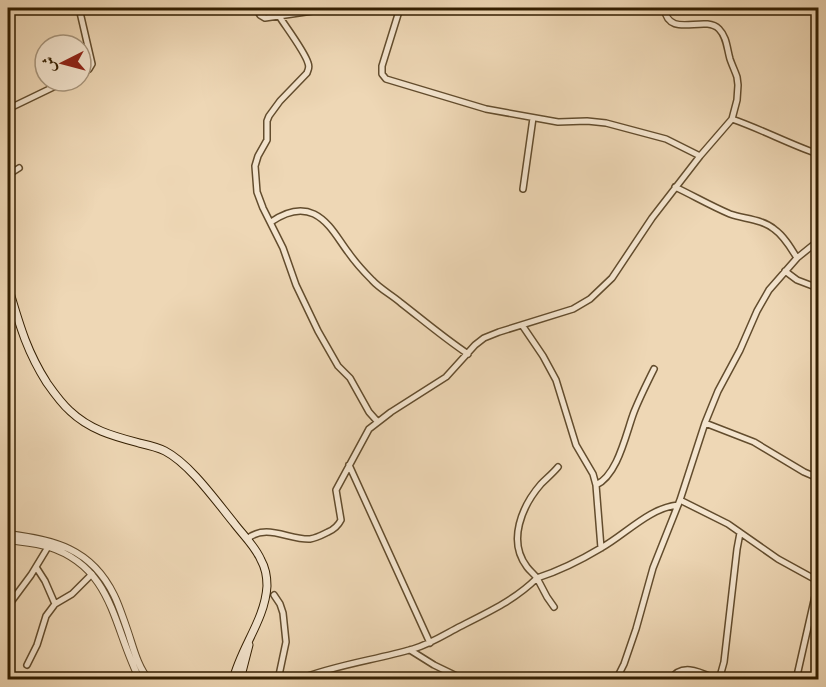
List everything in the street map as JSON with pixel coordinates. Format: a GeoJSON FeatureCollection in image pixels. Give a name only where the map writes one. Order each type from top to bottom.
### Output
{"type":"FeatureCollection","features":[{"type":"Feature","properties":{"kind":"main road"},"geometry":{"type":"LineString","coordinates":[[8,286],[30,354],[64,406],[81,421],[97,430],[156,447],[175,457],[247,539],[262,561],[267,584],[262,611],[241,654],[233,680]]}},
{"type":"Feature","properties":{"kind":"main road"},"geometry":{"type":"LineString","coordinates":[[240,680],[251,637]]}},
{"type":"Feature","properties":{"kind":"street"},"geometry":{"type":"LineString","coordinates":[[79,8],[85,33]]}},
{"type":"Feature","properties":{"kind":"street"},"geometry":{"type":"LineString","coordinates":[[256,8],[262,17],[333,8]]}},
{"type":"Feature","properties":{"kind":"street"},"geometry":{"type":"LineString","coordinates":[[400,8],[382,66],[384,78],[470,105],[533,118],[558,122],[606,123],[666,139],[700,156]]}},
{"type":"Feature","properties":{"kind":"street"},"geometry":{"type":"LineString","coordinates":[[247,539],[252,535],[266,532],[313,538],[335,529],[341,519],[336,490],[365,434],[377,421],[446,377],[484,338],[573,309],[596,294],[612,278],[675,187],[732,119],[737,100],[738,85],[722,32],[711,25],[672,22],[667,19],[664,8]]}},
{"type":"Feature","properties":{"kind":"street"},"geometry":{"type":"LineString","coordinates":[[279,16],[304,54],[309,66],[307,73],[280,101],[267,121],[267,140],[256,163],[257,192],[318,331],[338,366],[350,378],[369,412],[377,421]]}},
{"type":"Feature","properties":{"kind":"street"},"geometry":{"type":"LineString","coordinates":[[8,109],[41,93]]}},
{"type":"Feature","properties":{"kind":"street"},"geometry":{"type":"LineString","coordinates":[[523,189],[533,118]]}},
{"type":"Feature","properties":{"kind":"street"},"geometry":{"type":"LineString","coordinates":[[732,119],[819,154]]}},
{"type":"Feature","properties":{"kind":"street"},"geometry":{"type":"LineString","coordinates":[[8,175],[20,168]]}},
{"type":"Feature","properties":{"kind":"street"},"geometry":{"type":"LineString","coordinates":[[675,187],[733,215],[774,228],[784,238],[797,258]]}},
{"type":"Feature","properties":{"kind":"street"},"geometry":{"type":"LineString","coordinates":[[271,222],[293,212],[312,213],[322,219],[376,284],[468,354]]}},
{"type":"Feature","properties":{"kind":"street"},"geometry":{"type":"LineString","coordinates":[[616,680],[636,629],[653,568],[679,503],[718,391],[769,290],[797,258],[819,242]]}},
{"type":"Feature","properties":{"kind":"street"},"geometry":{"type":"LineString","coordinates":[[785,271],[797,280],[819,288]]}},
{"type":"Feature","properties":{"kind":"street"},"geometry":{"type":"LineString","coordinates":[[522,326],[551,369],[576,445],[593,474],[596,485],[601,548]]}},
{"type":"Feature","properties":{"kind":"street"},"geometry":{"type":"LineString","coordinates":[[596,485],[605,479],[619,454],[635,410],[654,369]]}},
{"type":"Feature","properties":{"kind":"street"},"geometry":{"type":"LineString","coordinates":[[705,423],[754,442],[817,478],[819,467]]}},
{"type":"Feature","properties":{"kind":"street"},"geometry":{"type":"LineString","coordinates":[[349,465],[430,643]]}},
{"type":"Feature","properties":{"kind":"street"},"geometry":{"type":"LineString","coordinates":[[554,607],[521,557],[518,538],[519,525],[533,496],[558,467]]}},
{"type":"Feature","properties":{"kind":"street"},"geometry":{"type":"LineString","coordinates":[[299,679],[317,672],[410,650],[430,643],[509,600],[537,578],[552,573],[601,548],[651,514],[679,503],[728,524],[778,559],[819,582],[796,680]]}},
{"type":"Feature","properties":{"kind":"street"},"geometry":{"type":"LineString","coordinates":[[670,680],[676,672],[687,669],[719,680],[740,533]]}},
{"type":"Feature","properties":{"kind":"street"},"geometry":{"type":"LineString","coordinates":[[8,534],[35,537],[58,543],[79,554],[99,572],[114,594],[140,664],[149,680]]}},
{"type":"Feature","properties":{"kind":"street"},"geometry":{"type":"LineString","coordinates":[[8,540],[48,547],[70,556],[92,574],[108,599],[140,680]]}},
{"type":"Feature","properties":{"kind":"street"},"geometry":{"type":"LineString","coordinates":[[8,606],[48,547]]}},
{"type":"Feature","properties":{"kind":"street"},"geometry":{"type":"LineString","coordinates":[[36,567],[55,604]]}},
{"type":"Feature","properties":{"kind":"street"},"geometry":{"type":"LineString","coordinates":[[27,665],[51,607],[72,594],[92,574]]}},
{"type":"Feature","properties":{"kind":"street"},"geometry":{"type":"LineString","coordinates":[[274,595],[283,613],[286,642],[278,680]]}},
{"type":"Feature","properties":{"kind":"street"},"geometry":{"type":"LineString","coordinates":[[410,650],[465,680]]}}]}
